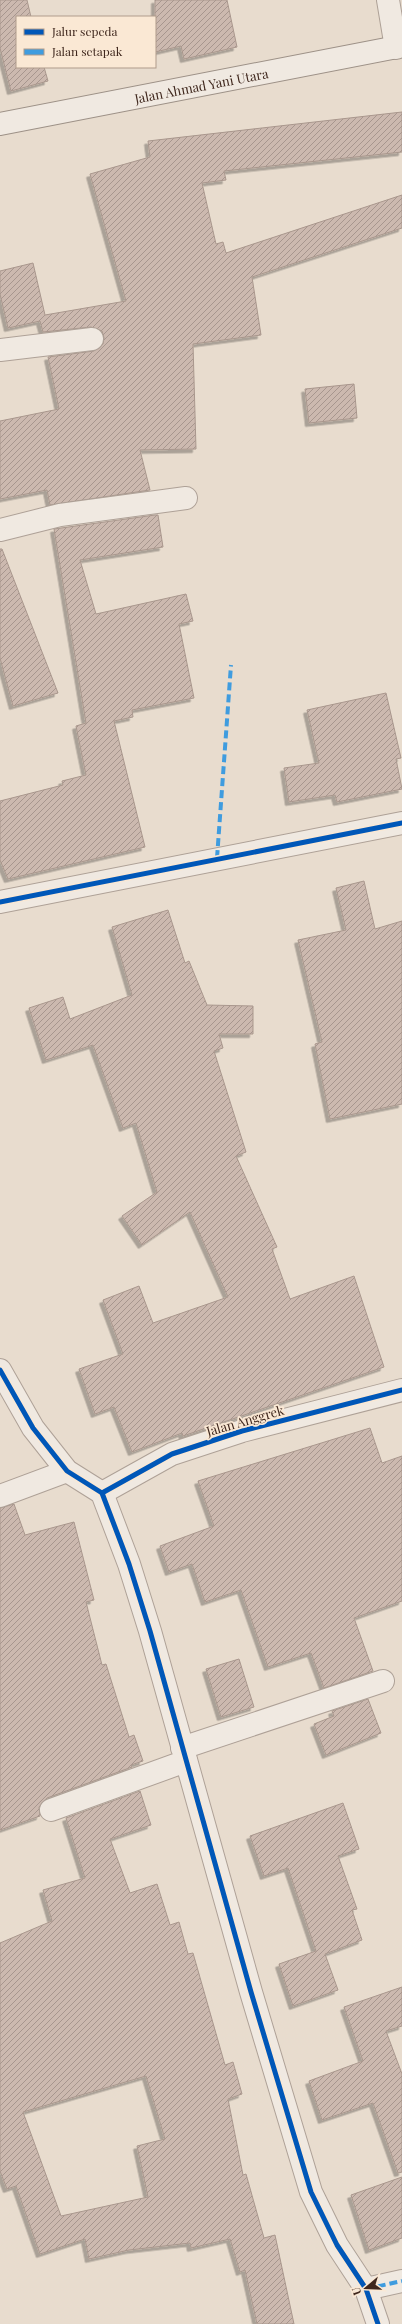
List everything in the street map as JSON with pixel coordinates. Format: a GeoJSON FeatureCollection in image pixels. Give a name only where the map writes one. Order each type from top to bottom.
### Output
{"type":"FeatureCollection","features":[{"type":"Feature","properties":{"kind":"street"},"geometry":{"type":"LineString","coordinates":[[388,0],[399,47]]}},
{"type":"Feature","properties":{"kind":"street","name":"Jalan Ahmad Yani Utara"},"geometry":{"type":"LineString","coordinates":[[0,124],[399,47]]}},
{"type":"Feature","properties":{"kind":"street"},"geometry":{"type":"LineString","coordinates":[[0,350],[92,339]]}},
{"type":"Feature","properties":{"kind":"street"},"geometry":{"type":"LineString","coordinates":[[0,530],[60,515],[186,498]]}},
{"type":"Feature","properties":{"kind":"street"},"geometry":{"type":"LineString","coordinates":[[0,902],[402,823]]}},
{"type":"Feature","properties":{"kind":"street"},"geometry":{"type":"LineString","coordinates":[[0,1370],[33,1428],[67,1471],[102,1493],[129,1564],[311,2192],[337,2246],[366,2289],[378,2324]]}},
{"type":"Feature","properties":{"kind":"street","name":"Jalan Anggrek"},"geometry":{"type":"LineString","coordinates":[[102,1493],[172,1454],[242,1431],[402,1390]]}},
{"type":"Feature","properties":{"kind":"street"},"geometry":{"type":"LineString","coordinates":[[0,1496],[67,1471]]}},
{"type":"Feature","properties":{"kind":"street"},"geometry":{"type":"LineString","coordinates":[[51,1810],[184,1754],[383,1681]]}},
{"type":"Feature","properties":{"kind":"street"},"geometry":{"type":"LineString","coordinates":[[366,2289],[402,2281]]}},
{"type":"Feature","properties":{"kind":"building"},"geometry":{"type":"Polygon","coordinates":[[[0,0],[27,0],[31,16],[16,16],[16,68],[44,68],[48,81],[11,91],[0,48],[0,0]]]}},
{"type":"Feature","properties":{"kind":"building"},"geometry":{"type":"Polygon","coordinates":[[[155,0],[227,0],[237,47],[184,59],[181,46],[156,52],[155,0]]]}},
{"type":"Feature","properties":{"kind":"building"},"geometry":{"type":"Polygon","coordinates":[[[402,112],[402,152],[224,171],[226,180],[202,183],[216,244],[223,242],[226,253],[402,195],[402,228],[252,277],[261,335],[193,344],[196,449],[140,450],[150,490],[50,505],[47,490],[0,499],[0,421],[59,409],[48,357],[94,351],[103,344],[104,338],[102,331],[91,327],[43,332],[40,321],[8,328],[0,294],[0,271],[33,263],[45,315],[126,301],[90,174],[150,157],[148,141],[402,112]]]}},
{"type":"Feature","properties":{"kind":"building"},"geometry":{"type":"Polygon","coordinates":[[[354,384],[357,418],[309,423],[305,389],[354,384]]]}},
{"type":"Feature","properties":{"kind":"building"},"geometry":{"type":"Polygon","coordinates":[[[158,515],[163,547],[80,560],[96,614],[186,594],[193,621],[179,624],[194,698],[132,710],[133,717],[114,721],[145,847],[8,879],[0,860],[0,801],[63,785],[62,781],[86,775],[76,726],[86,723],[54,529],[158,515]]]}},
{"type":"Feature","properties":{"kind":"building"},"geometry":{"type":"Polygon","coordinates":[[[0,549],[2,549],[58,693],[13,706],[0,658],[0,549]]]}},
{"type":"Feature","properties":{"kind":"building"},"geometry":{"type":"Polygon","coordinates":[[[386,693],[401,758],[396,759],[402,789],[337,802],[335,795],[289,802],[284,768],[319,763],[307,710],[386,693]]]}},
{"type":"Feature","properties":{"kind":"building"},"geometry":{"type":"Polygon","coordinates":[[[364,881],[375,929],[402,921],[402,1104],[330,1119],[315,1044],[322,1042],[298,940],[346,930],[336,888],[364,881]]]}},
{"type":"Feature","properties":{"kind":"building"},"geometry":{"type":"Polygon","coordinates":[[[168,910],[185,963],[189,961],[207,1005],[253,1006],[253,1034],[219,1034],[223,1048],[214,1051],[246,1152],[236,1156],[277,1247],[272,1249],[290,1299],[354,1276],[384,1367],[183,1436],[182,1433],[132,1452],[114,1407],[95,1414],[79,1369],[123,1354],[103,1300],[139,1286],[153,1323],[228,1297],[190,1212],[142,1245],[122,1216],[157,1192],[136,1123],[123,1128],[93,1045],[46,1060],[29,1008],[63,997],[70,1019],[132,995],[112,927],[168,910]]]}},
{"type":"Feature","properties":{"kind":"building"},"geometry":{"type":"Polygon","coordinates":[[[370,1428],[382,1463],[402,1456],[402,1601],[354,1618],[373,1671],[324,1688],[311,1653],[268,1667],[241,1590],[205,1602],[192,1564],[169,1572],[160,1546],[214,1526],[198,1481],[370,1428]]]}},
{"type":"Feature","properties":{"kind":"building"},"geometry":{"type":"Polygon","coordinates":[[[14,1504],[25,1535],[74,1522],[94,1600],[86,1602],[102,1665],[106,1664],[129,1737],[134,1735],[143,1761],[131,1765],[132,1767],[47,1798],[39,1807],[40,1816],[0,1830],[0,1508],[14,1504]]]}},
{"type":"Feature","properties":{"kind":"building"},"geometry":{"type":"Polygon","coordinates":[[[239,1659],[254,1707],[221,1717],[206,1669],[239,1659]]]}},
{"type":"Feature","properties":{"kind":"building"},"geometry":{"type":"Polygon","coordinates":[[[368,1699],[381,1733],[326,1755],[314,1724],[334,1716],[332,1711],[368,1699]]]}},
{"type":"Feature","properties":{"kind":"building"},"geometry":{"type":"Polygon","coordinates":[[[140,1791],[151,1825],[110,1839],[130,1893],[157,1884],[170,1925],[179,1922],[188,1954],[193,1953],[225,2065],[233,2062],[242,2094],[228,2099],[243,2175],[246,2174],[264,2238],[275,2235],[294,2324],[257,2324],[245,2270],[240,2272],[230,2239],[191,2248],[190,2243],[129,2250],[89,2259],[85,2239],[40,2254],[16,2186],[7,2189],[0,2171],[0,1943],[52,1921],[43,1890],[85,1878],[66,1818],[140,1791]],[[146,2076],[23,2112],[61,2216],[148,2197],[137,2146],[165,2139],[146,2076]]]}},
{"type":"Feature","properties":{"kind":"building"},"geometry":{"type":"Polygon","coordinates":[[[343,1803],[359,1849],[338,1856],[357,1909],[352,1910],[362,1940],[325,1954],[338,1990],[293,2006],[279,1964],[316,1951],[288,1868],[264,1876],[250,1836],[343,1803]]]}},
{"type":"Feature","properties":{"kind":"building"},"geometry":{"type":"Polygon","coordinates":[[[402,1987],[402,2026],[386,2031],[402,2074],[402,2172],[398,2173],[373,2103],[322,2120],[309,2081],[363,2061],[344,2007],[402,1987]]]}},
{"type":"Feature","properties":{"kind":"building"},"geometry":{"type":"Polygon","coordinates":[[[402,2177],[402,2238],[369,2250],[351,2195],[402,2177]]]}},
{"type":"Feature","properties":{"kind":"marked path"},"geometry":{"type":"LineString","coordinates":[[217,858],[231,665]]}},
{"type":"Feature","properties":{"kind":"marked path"},"geometry":{"type":"LineString","coordinates":[[366,2289],[402,2281]]}},
{"type":"Feature","properties":{"kind":"cycle path"},"geometry":{"type":"LineString","coordinates":[[0,902],[402,823]]}},
{"type":"Feature","properties":{"kind":"cycle path"},"geometry":{"type":"LineString","coordinates":[[0,1370],[33,1428],[67,1471],[102,1493],[129,1564],[150,1631],[251,1992],[311,2192],[337,2245],[366,2289],[378,2324]]}},
{"type":"Feature","properties":{"kind":"cycle path"},"geometry":{"type":"LineString","coordinates":[[102,1493],[172,1454],[242,1431],[402,1390]]}}]}
